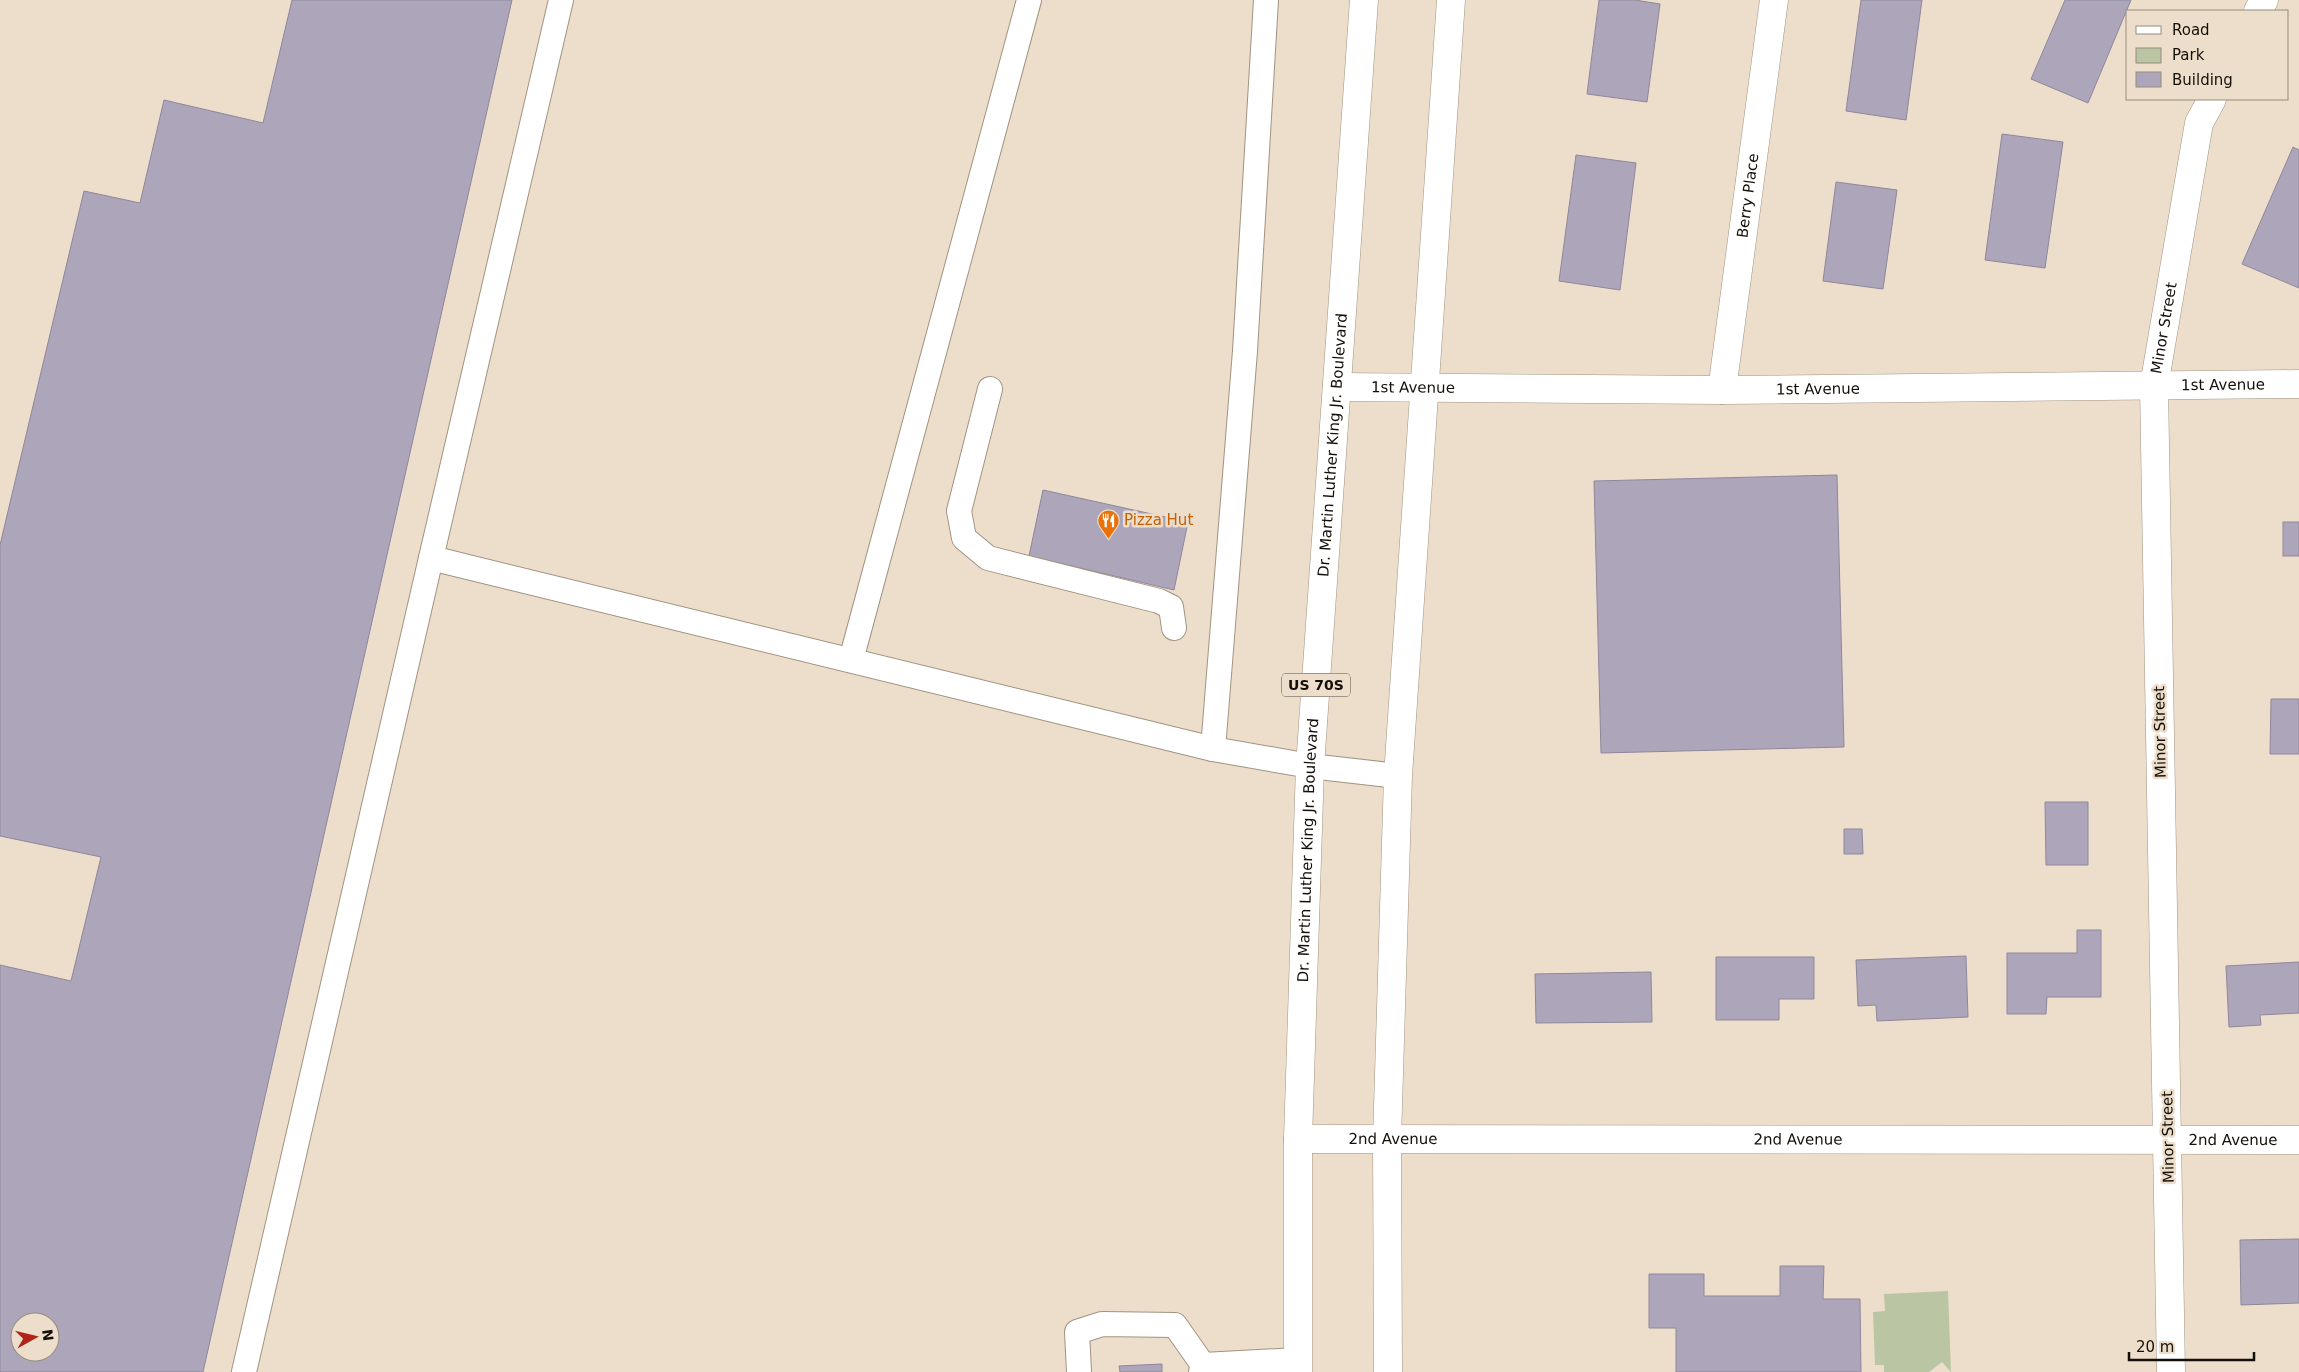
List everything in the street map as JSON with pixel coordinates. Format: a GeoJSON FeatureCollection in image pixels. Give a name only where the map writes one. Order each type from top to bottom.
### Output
{"type":"FeatureCollection","features":[{"type":"Feature","properties":{"kind":"street","name":"Dr. Martin Luther King Jr. Boulevard"},"geometry":{"type":"LineString","coordinates":[[1298,1366],[1298,1139],[1310,766],[1364,0]]}},
{"type":"Feature","properties":{"kind":"street"},"geometry":{"type":"LineString","coordinates":[[1388,1372],[1387,1140],[1398,776],[1451,0]]}},
{"type":"Feature","properties":{"kind":"street","name":"Berry Place"},"geometry":{"type":"LineString","coordinates":[[1722,390],[1774,0]]}},
{"type":"Feature","properties":{"kind":"street","name":"Minor Street"},"geometry":{"type":"LineString","coordinates":[[2171,1372],[2169,1141],[2154,386],[2199,123],[2211,100]]}},
{"type":"Feature","properties":{"kind":"street","name":"1st Avenue"},"geometry":{"type":"LineString","coordinates":[[1337,387],[1722,390],[2299,384]]}},
{"type":"Feature","properties":{"kind":"street","name":"2nd Avenue"},"geometry":{"type":"LineString","coordinates":[[1298,1139],[2299,1140]]}},
{"type":"Feature","properties":{"kind":"lane"},"geometry":{"type":"LineString","coordinates":[[244,1372],[561,0]]}},
{"type":"Feature","properties":{"kind":"lane"},"geometry":{"type":"LineString","coordinates":[[851,660],[1029,0]]}},
{"type":"Feature","properties":{"kind":"lane"},"geometry":{"type":"LineString","coordinates":[[1213,749],[1245,351],[1266,0]]}},
{"type":"Feature","properties":{"kind":"lane"},"geometry":{"type":"LineString","coordinates":[[990,389],[958,510],[964,538],[988,558],[1159,601],[1171,607],[1174,628]]}},
{"type":"Feature","properties":{"kind":"lane"},"geometry":{"type":"LineString","coordinates":[[431,558],[1213,749],[1310,766],[1398,776]]}},
{"type":"Feature","properties":{"kind":"lane"},"geometry":{"type":"LineString","coordinates":[[1079,1372],[1077,1332],[1102,1324],[1175,1325],[1202,1369],[1298,1366]]}},
{"type":"Feature","properties":{"kind":"green space"},"geometry":{"type":"Polygon","coordinates":[[[1948,1291],[1951,1372],[1942,1362],[1929,1372],[1884,1372],[1884,1365],[1875,1365],[1873,1312],[1885,1311],[1884,1294],[1948,1291]]]}},
{"type":"Feature","properties":{"kind":"building"},"geometry":{"type":"Polygon","coordinates":[[[292,0],[512,0],[203,1372],[0,1372],[0,965],[71,981],[101,857],[0,836],[0,545],[84,191],[140,203],[164,100],[263,123],[292,0]]]}},
{"type":"Feature","properties":{"kind":"building"},"geometry":{"type":"Polygon","coordinates":[[[1599,0],[1635,0],[1660,4],[1647,102],[1587,94],[1599,0]]]}},
{"type":"Feature","properties":{"kind":"building"},"geometry":{"type":"Polygon","coordinates":[[[1861,0],[1922,0],[1906,120],[1846,111],[1861,0]]]}},
{"type":"Feature","properties":{"kind":"building"},"geometry":{"type":"Polygon","coordinates":[[[2065,0],[2131,0],[2088,103],[2031,79],[2065,0]]]}},
{"type":"Feature","properties":{"kind":"building"},"geometry":{"type":"Polygon","coordinates":[[[2002,134],[2063,142],[2045,268],[1985,260],[2002,134]]]}},
{"type":"Feature","properties":{"kind":"building"},"geometry":{"type":"Polygon","coordinates":[[[2293,147],[2299,150],[2299,288],[2242,264],[2293,147]]]}},
{"type":"Feature","properties":{"kind":"building"},"geometry":{"type":"Polygon","coordinates":[[[1576,155],[1636,163],[1620,290],[1559,281],[1576,155]]]}},
{"type":"Feature","properties":{"kind":"building"},"geometry":{"type":"Polygon","coordinates":[[[1836,182],[1897,190],[1883,289],[1823,281],[1836,182]]]}},
{"type":"Feature","properties":{"kind":"building"},"geometry":{"type":"Polygon","coordinates":[[[1837,475],[1844,747],[1601,753],[1594,481],[1837,475]]]}},
{"type":"Feature","properties":{"kind":"building","name":"Pizza Hut"},"geometry":{"type":"Polygon","coordinates":[[[1043,490],[1188,522],[1174,590],[1029,556],[1043,490]]]}},
{"type":"Feature","properties":{"kind":"building"},"geometry":{"type":"Polygon","coordinates":[[[2283,522],[2299,522],[2299,556],[2283,556],[2283,522]]]}},
{"type":"Feature","properties":{"kind":"building"},"geometry":{"type":"Polygon","coordinates":[[[2271,699],[2299,699],[2299,754],[2270,754],[2271,699]]]}},
{"type":"Feature","properties":{"kind":"building"},"geometry":{"type":"Polygon","coordinates":[[[2045,802],[2088,802],[2088,865],[2046,865],[2045,802]]]}},
{"type":"Feature","properties":{"kind":"building"},"geometry":{"type":"Polygon","coordinates":[[[1844,829],[1862,829],[1863,854],[1844,854],[1844,829]]]}},
{"type":"Feature","properties":{"kind":"building"},"geometry":{"type":"Polygon","coordinates":[[[2077,930],[2101,930],[2101,997],[2047,997],[2046,1014],[2007,1014],[2007,953],[2077,953],[2077,930]]]}},
{"type":"Feature","properties":{"kind":"building"},"geometry":{"type":"Polygon","coordinates":[[[1966,956],[1968,1017],[1877,1021],[1876,1005],[1858,1006],[1856,960],[1966,956]]]}},
{"type":"Feature","properties":{"kind":"building"},"geometry":{"type":"Polygon","coordinates":[[[1716,957],[1814,957],[1814,999],[1779,999],[1779,1020],[1716,1020],[1716,957]]]}},
{"type":"Feature","properties":{"kind":"building"},"geometry":{"type":"Polygon","coordinates":[[[2299,962],[2299,1013],[2260,1015],[2261,1025],[2229,1027],[2226,966],[2299,962]]]}},
{"type":"Feature","properties":{"kind":"building"},"geometry":{"type":"Polygon","coordinates":[[[1651,972],[1652,1022],[1536,1023],[1535,974],[1651,972]]]}},
{"type":"Feature","properties":{"kind":"building"},"geometry":{"type":"Polygon","coordinates":[[[2299,1239],[2299,1303],[2241,1305],[2240,1240],[2299,1239]]]}},
{"type":"Feature","properties":{"kind":"building"},"geometry":{"type":"Polygon","coordinates":[[[1780,1266],[1824,1266],[1823,1299],[1860,1299],[1861,1372],[1676,1372],[1676,1328],[1649,1328],[1649,1274],[1704,1274],[1704,1296],[1780,1296],[1780,1266]]]}},
{"type":"Feature","properties":{"kind":"building"},"geometry":{"type":"Polygon","coordinates":[[[1162,1364],[1162,1372],[1120,1372],[1119,1366],[1162,1364]]]}},
{"type":"Feature","properties":{"kind":"place","name":"Pizza Hut"},"geometry":{"type":"Point","coordinates":[1108,539]}}]}
